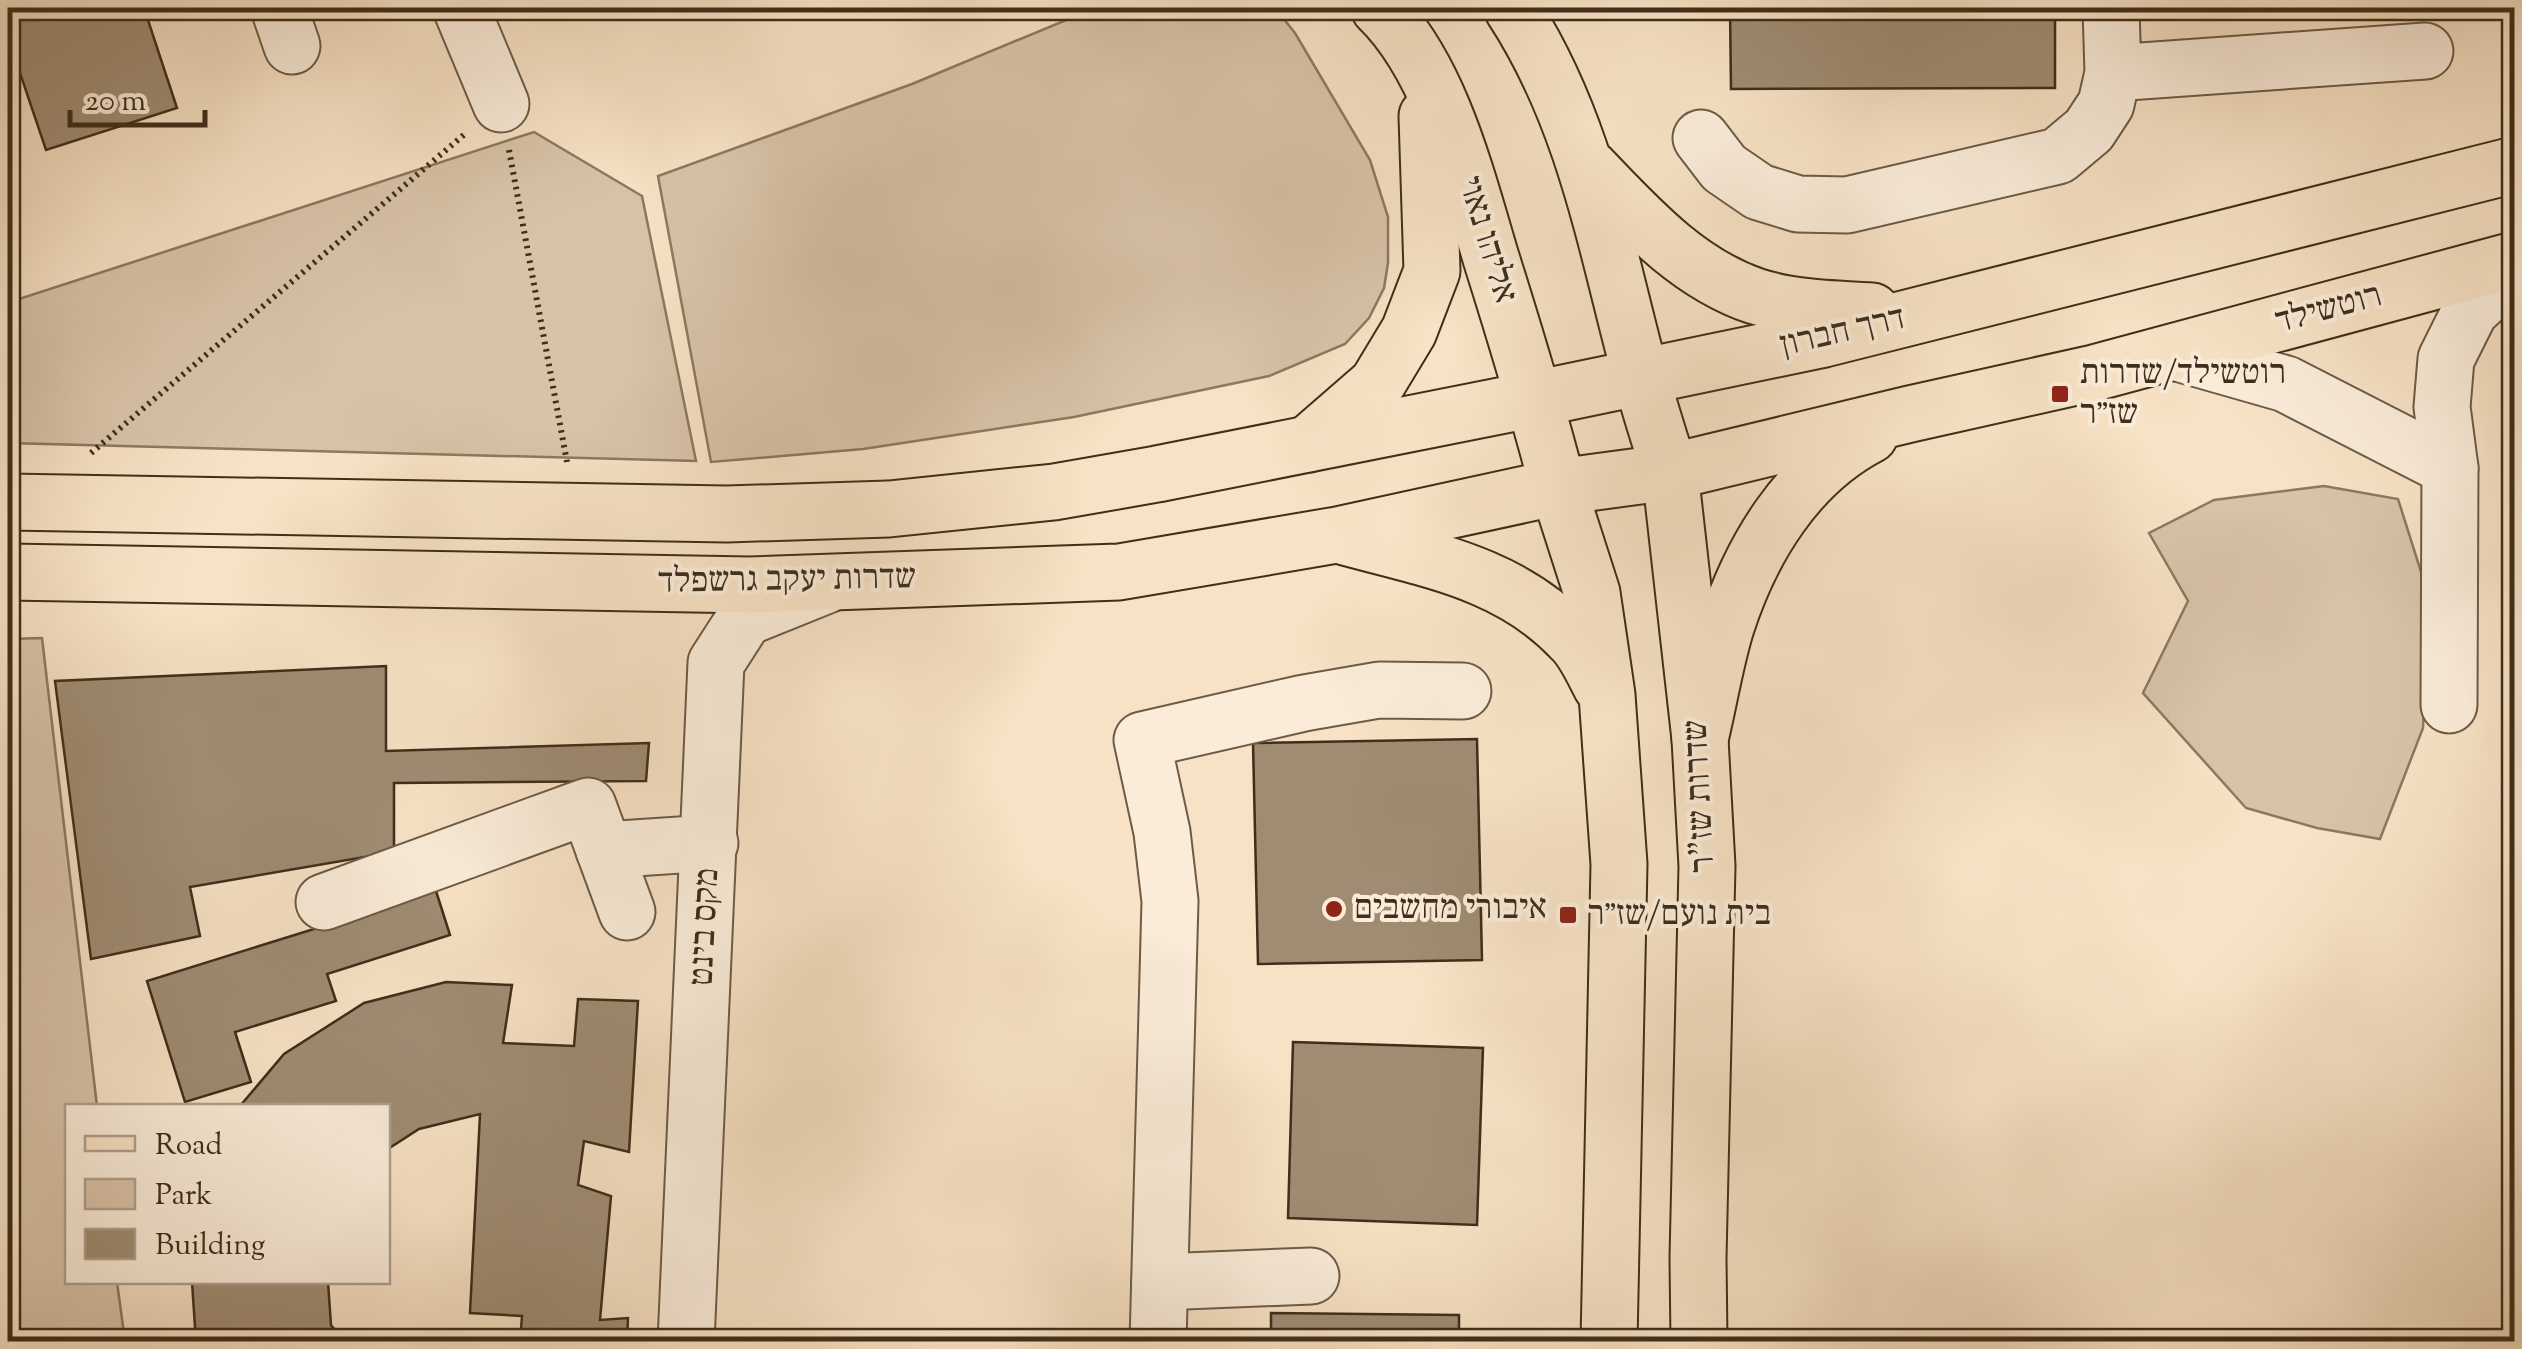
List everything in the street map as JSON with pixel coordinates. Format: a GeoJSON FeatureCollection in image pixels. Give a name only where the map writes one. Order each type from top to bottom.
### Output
{"type":"FeatureCollection","features":[{"type":"Feature","properties":{"kind":"main road","name":"אליהו נאוי"},"geometry":{"type":"LineString","coordinates":[[1378,8],[1425,73],[1455,140],[1558,487]]}},
{"type":"Feature","properties":{"kind":"main road"},"geometry":{"type":"LineString","coordinates":[[1512,8],[1571,118],[1609,243],[1641,376]]}},
{"type":"Feature","properties":{"kind":"main road"},"geometry":{"type":"LineString","coordinates":[[1308,444],[1377,384],[1410,331],[1432,270],[1425,73]]}},
{"type":"Feature","properties":{"kind":"main road"},"geometry":{"type":"LineString","coordinates":[[1584,162],[1658,239],[1706,272],[1755,296],[1810,307],[1919,315]]}},
{"type":"Feature","properties":{"kind":"main road","name":"דרך חברון"},"geometry":{"type":"LineString","coordinates":[[1535,399],[1824,339],[2514,165]]}},
{"type":"Feature","properties":{"kind":"main road","name":"רוטשילד"},"geometry":{"type":"LineString","coordinates":[[1910,414],[2094,374],[2514,260]]}},
{"type":"Feature","properties":{"kind":"main road","name":"שדרות שז\"ר"},"geometry":{"type":"LineString","coordinates":[[1641,376],[1670,472],[1700,739],[1707,866],[1699,1342]]}},
{"type":"Feature","properties":{"kind":"main road","name":"שדרות יעקב גרשפלד"},"geometry":{"type":"LineString","coordinates":[[20,503],[726,514],[889,510],[1054,492],[1535,399]]}},
{"type":"Feature","properties":{"kind":"main road"},"geometry":{"type":"LineString","coordinates":[[1609,1342],[1619,864],[1607,695],[1592,593],[1558,487],[1670,472],[1910,414]]}},
{"type":"Feature","properties":{"kind":"main road"},"geometry":{"type":"LineString","coordinates":[[1700,739],[1726,626],[1770,530],[1803,485],[1843,449],[1910,414]]}},
{"type":"Feature","properties":{"kind":"main road","name":"שדרות יעקב גרשפלד"},"geometry":{"type":"LineString","coordinates":[[8,572],[750,585],[1119,572],[1337,535],[1558,487]]}},
{"type":"Feature","properties":{"kind":"main road"},"geometry":{"type":"LineString","coordinates":[[1337,535],[1477,574],[1524,598],[1575,642],[1607,695]]}},
{"type":"Feature","properties":{"kind":"street"},"geometry":{"type":"LineString","coordinates":[[461,8],[501,104]]}},
{"type":"Feature","properties":{"kind":"street"},"geometry":{"type":"LineString","coordinates":[[1701,138],[1724,168],[1758,192],[1798,204],[1847,205],[2058,156],[2090,130],[2106,104],[2113,73],[2112,8]]}},
{"type":"Feature","properties":{"kind":"street"},"geometry":{"type":"LineString","coordinates":[[2113,73],[2425,51]]}},
{"type":"Feature","properties":{"kind":"street"},"geometry":{"type":"LineString","coordinates":[[2449,706],[2450,468],[2442,407],[2446,360],[2470,311],[2514,270]]}},
{"type":"Feature","properties":{"kind":"street"},"geometry":{"type":"LineString","coordinates":[[2174,352],[2286,384],[2450,468]]}},
{"type":"Feature","properties":{"kind":"street","name":"מקס בינט"},"geometry":{"type":"LineString","coordinates":[[686,1342],[716,663],[745,618],[834,582]]}},
{"type":"Feature","properties":{"kind":"street"},"geometry":{"type":"LineString","coordinates":[[1158,1342],[1170,901],[1162,832],[1142,740],[1379,690],[1462,691]]}},
{"type":"Feature","properties":{"kind":"street"},"geometry":{"type":"LineString","coordinates":[[324,902],[588,806],[627,912]]}},
{"type":"Feature","properties":{"kind":"street"},"geometry":{"type":"LineString","coordinates":[[604,850],[710,843]]}},
{"type":"Feature","properties":{"kind":"street"},"geometry":{"type":"LineString","coordinates":[[1160,1282],[1311,1276]]}},
{"type":"Feature","properties":{"kind":"path"},"geometry":{"type":"LineString","coordinates":[[20,503],[501,104],[576,512]]}},
{"type":"Feature","properties":{"kind":"green space"},"geometry":{"type":"Polygon","coordinates":[[[1095,8],[1275,8],[1295,33],[1370,160],[1388,217],[1384,288],[1369,318],[1345,344],[1269,376],[1074,417],[863,449],[711,462],[658,176],[912,84],[1095,8]]]}},
{"type":"Feature","properties":{"kind":"green space"},"geometry":{"type":"Polygon","coordinates":[[[534,132],[642,196],[696,461],[8,443],[8,289],[13,301],[534,132]]]}},
{"type":"Feature","properties":{"kind":"green space"},"geometry":{"type":"Polygon","coordinates":[[[2324,486],[2398,499],[2429,597],[2423,728],[2380,839],[2317,828],[2246,808],[2143,693],[2188,601],[2149,533],[2214,500],[2324,486]]]}},
{"type":"Feature","properties":{"kind":"green space"},"geometry":{"type":"Polygon","coordinates":[[[42,638],[97,1104],[65,1104],[65,1284],[117,1284],[125,1341],[8,1341],[8,639],[42,638]]]}},
{"type":"Feature","properties":{"kind":"building"},"geometry":{"type":"Polygon","coordinates":[[[8,8],[144,8],[177,108],[46,150],[18,67],[8,70],[8,8]]]}},
{"type":"Feature","properties":{"kind":"building"},"geometry":{"type":"Polygon","coordinates":[[[1730,8],[2055,8],[2055,88],[1731,89],[1730,8]]]}},
{"type":"Feature","properties":{"kind":"building"},"geometry":{"type":"Polygon","coordinates":[[[2496,8],[2514,8],[2514,15],[2496,15],[2496,8]]]}},
{"type":"Feature","properties":{"kind":"building"},"geometry":{"type":"Polygon","coordinates":[[[386,666],[386,751],[649,743],[646,781],[394,783],[394,852],[190,887],[200,936],[91,959],[55,681],[386,666]]]}},
{"type":"Feature","properties":{"kind":"building"},"geometry":{"type":"Polygon","coordinates":[[[1477,739],[1482,960],[1258,964],[1253,743],[1477,739]]]}},
{"type":"Feature","properties":{"kind":"building"},"geometry":{"type":"Polygon","coordinates":[[[436,891],[450,935],[327,974],[336,1001],[235,1032],[251,1082],[185,1102],[147,981],[436,891]]]}},
{"type":"Feature","properties":{"kind":"building"},"geometry":{"type":"Polygon","coordinates":[[[446,982],[512,985],[503,1043],[574,1046],[578,999],[638,1001],[629,1152],[584,1141],[578,1185],[611,1196],[600,1320],[628,1318],[627,1342],[520,1342],[522,1316],[470,1313],[480,1114],[419,1129],[390,1148],[390,1104],[242,1104],[284,1054],[364,1003],[446,982]]]}},
{"type":"Feature","properties":{"kind":"building"},"geometry":{"type":"Polygon","coordinates":[[[1293,1042],[1483,1048],[1477,1225],[1288,1218],[1293,1042]]]}},
{"type":"Feature","properties":{"kind":"building"},"geometry":{"type":"Polygon","coordinates":[[[192,1284],[328,1284],[331,1325],[344,1342],[196,1342],[192,1284]]]}},
{"type":"Feature","properties":{"kind":"building"},"geometry":{"type":"Polygon","coordinates":[[[1271,1313],[1459,1315],[1459,1342],[1271,1342],[1271,1313]]]}},
{"type":"Feature","properties":{"kind":"place","name":"רוטשילד/שדרות שז״ר"},"geometry":{"type":"Point","coordinates":[2060,394]}},
{"type":"Feature","properties":{"kind":"place","name":"איבורי מחשבים"},"geometry":{"type":"Point","coordinates":[1334,909]}},
{"type":"Feature","properties":{"kind":"place","name":"בית נועם/שז״ר"},"geometry":{"type":"Point","coordinates":[1568,915]}}]}
